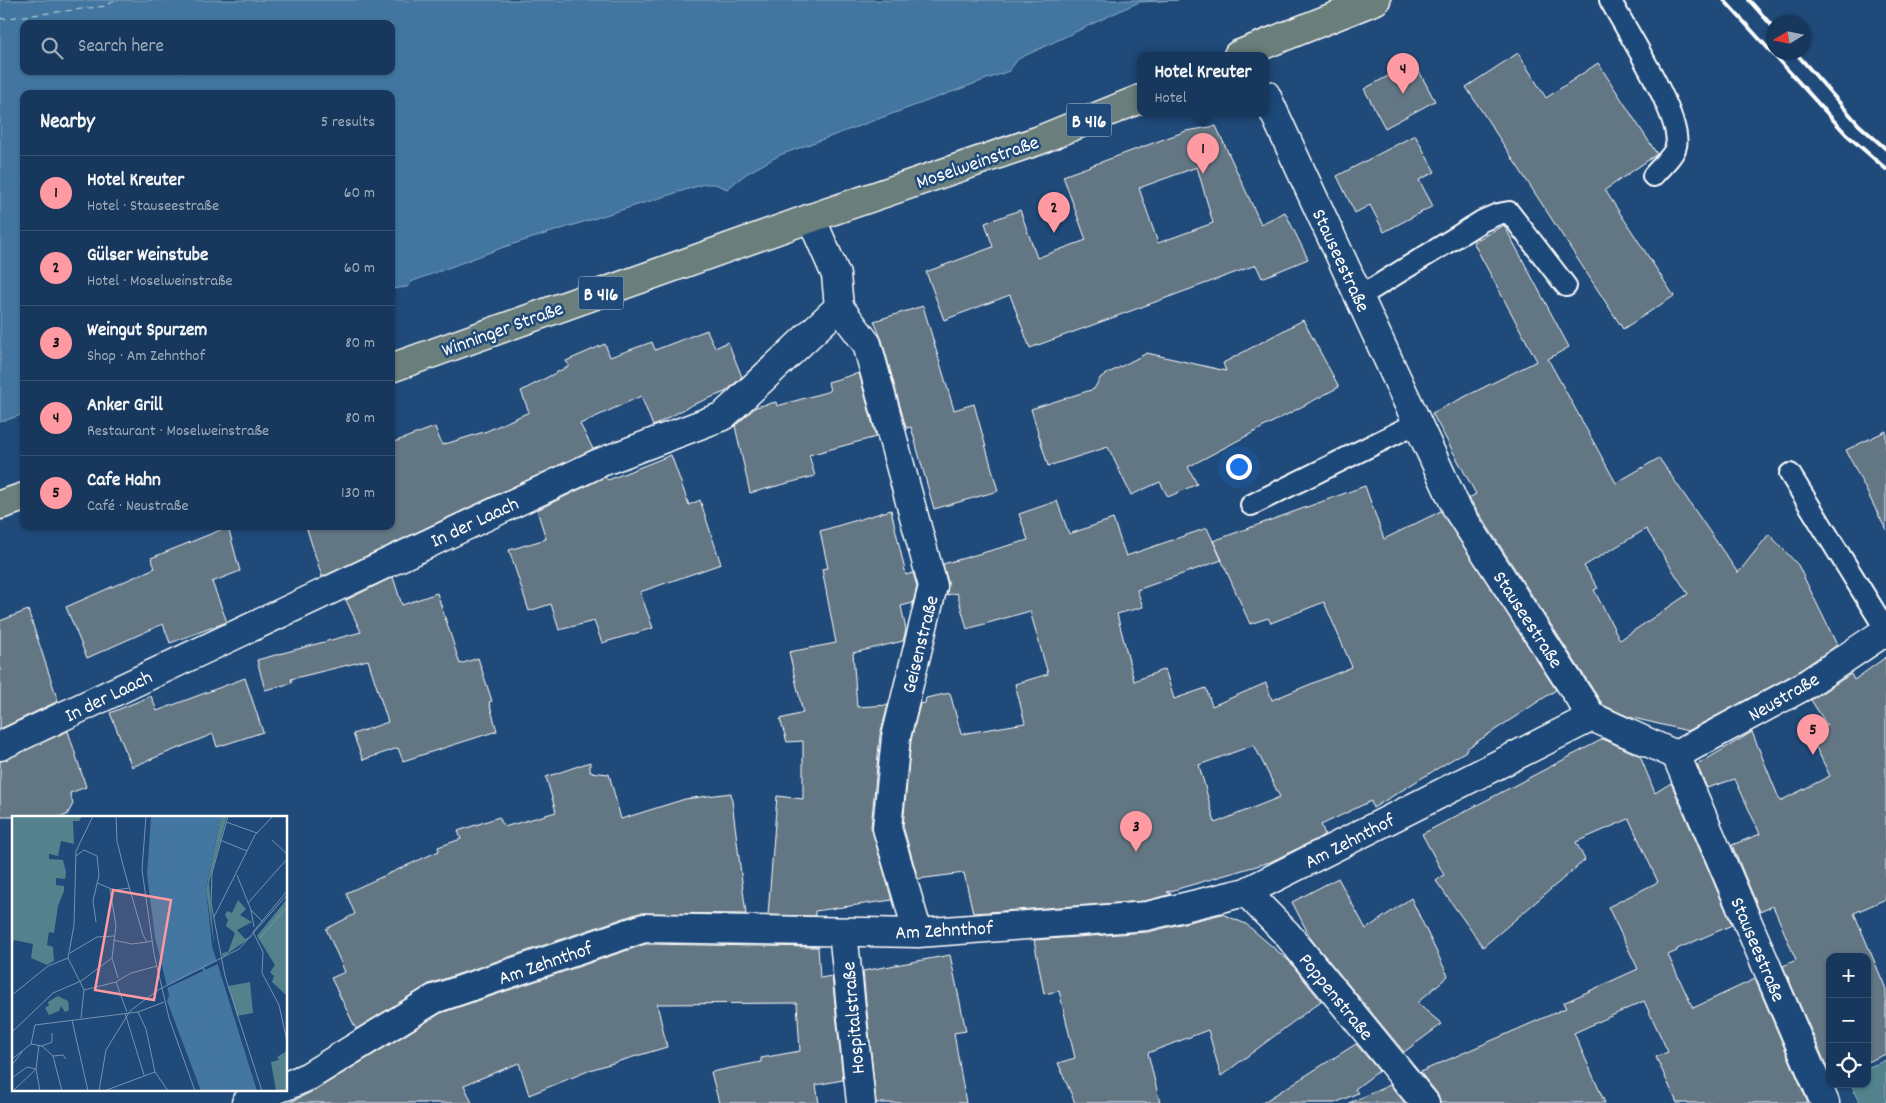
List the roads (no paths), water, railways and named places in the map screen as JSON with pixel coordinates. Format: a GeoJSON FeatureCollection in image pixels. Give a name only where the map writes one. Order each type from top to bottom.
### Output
{"type":"FeatureCollection","features":[{"type":"Feature","properties":{"kind":"main road"},"geometry":{"type":"LineString","coordinates":[[1249,52],[1376,0]]}},
{"type":"Feature","properties":{"kind":"main road","name":"Moselweinstraße"},"geometry":{"type":"LineString","coordinates":[[811,218],[1037,141],[1137,100]]}},
{"type":"Feature","properties":{"kind":"main road","name":"Winninger Straße"},"geometry":{"type":"LineString","coordinates":[[395,367],[811,218]]}},
{"type":"Feature","properties":{"kind":"main road"},"geometry":{"type":"LineString","coordinates":[[0,505],[20,498]]}},
{"type":"Feature","properties":{"kind":"street","name":"Stauseestraße"},"geometry":{"type":"LineString","coordinates":[[1269,102],[1457,509],[1592,717]]}},
{"type":"Feature","properties":{"kind":"street"},"geometry":{"type":"LineString","coordinates":[[811,218],[836,275],[839,307]]}},
{"type":"Feature","properties":{"kind":"street","name":"In der Laach"},"geometry":{"type":"LineString","coordinates":[[0,746],[599,462],[723,416],[839,307]]}},
{"type":"Feature","properties":{"kind":"street","name":"Geisenstraße"},"geometry":{"type":"LineString","coordinates":[[839,307],[867,344],[933,586],[896,737],[887,828],[918,933]]}},
{"type":"Feature","properties":{"kind":"street","name":"Neustraße"},"geometry":{"type":"LineString","coordinates":[[1676,755],[1804,686],[1886,631]]}},
{"type":"Feature","properties":{"kind":"street"},"geometry":{"type":"LineString","coordinates":[[1592,717],[1676,755]]}},
{"type":"Feature","properties":{"kind":"street","name":"Am Zehnthof"},"geometry":{"type":"LineString","coordinates":[[288,1085],[309,1076],[434,999],[644,928],[918,933],[1147,916],[1246,892],[1592,717]]}},
{"type":"Feature","properties":{"kind":"street","name":"Stauseestraße"},"geometry":{"type":"LineString","coordinates":[[1676,755],[1825,1103]]}},
{"type":"Feature","properties":{"kind":"street","name":"Poppenstraße"},"geometry":{"type":"LineString","coordinates":[[1246,892],[1286,934],[1425,1103]]}},
{"type":"Feature","properties":{"kind":"street","name":"Hospitalstraße"},"geometry":{"type":"LineString","coordinates":[[843,932],[861,1103]]}},
{"type":"Feature","properties":{"kind":"street"},"geometry":{"type":"LineString","coordinates":[[246,1103],[276,1090]]}},
{"type":"Feature","properties":{"kind":"lane"},"geometry":{"type":"LineString","coordinates":[[1610,0],[1661,93],[1677,131],[1676,147],[1653,176]]}},
{"type":"Feature","properties":{"kind":"lane"},"geometry":{"type":"LineString","coordinates":[[1359,297],[1482,220],[1509,212],[1566,286]]}},
{"type":"Feature","properties":{"kind":"lane"},"geometry":{"type":"LineString","coordinates":[[1251,505],[1417,423]]}},
{"type":"Feature","properties":{"kind":"lane"},"geometry":{"type":"LineString","coordinates":[[1790,474],[1886,631]]}},
{"type":"Feature","properties":{"kind":"water"},"geometry":{"type":"Polygon","coordinates":[[[0,0],[1178,0],[1140,2],[1130,6],[1018,59],[1009,71],[780,155],[746,174],[727,189],[715,184],[704,184],[504,247],[413,281],[407,287],[395,288],[395,90],[20,90],[20,415],[0,422],[0,0]]]}},
{"type":"Feature","properties":{"kind":"railway"},"geometry":{"type":"LineString","coordinates":[[1724,0],[1846,134],[1886,169]]}},
{"type":"Feature","properties":{"kind":"railway"},"geometry":{"type":"LineString","coordinates":[[1749,0],[1766,19]]}},
{"type":"Feature","properties":{"kind":"railway"},"geometry":{"type":"LineString","coordinates":[[1802,60],[1859,125],[1886,149]]}},
{"type":"Feature","properties":{"kind":"place","name":"Anker Grill"},"geometry":{"type":"Point","coordinates":[1403,94]}},
{"type":"Feature","properties":{"kind":"place","name":"Hotel Kreuter"},"geometry":{"type":"Point","coordinates":[1203,174]}},
{"type":"Feature","properties":{"kind":"place","name":"Gülser Weinstube"},"geometry":{"type":"Point","coordinates":[1054,233]}},
{"type":"Feature","properties":{"kind":"place","name":"Cafe Hahn"},"geometry":{"type":"Point","coordinates":[1813,755]}},
{"type":"Feature","properties":{"kind":"place","name":"Weingut Spurzem"},"geometry":{"type":"Point","coordinates":[1136,852]}}]}
